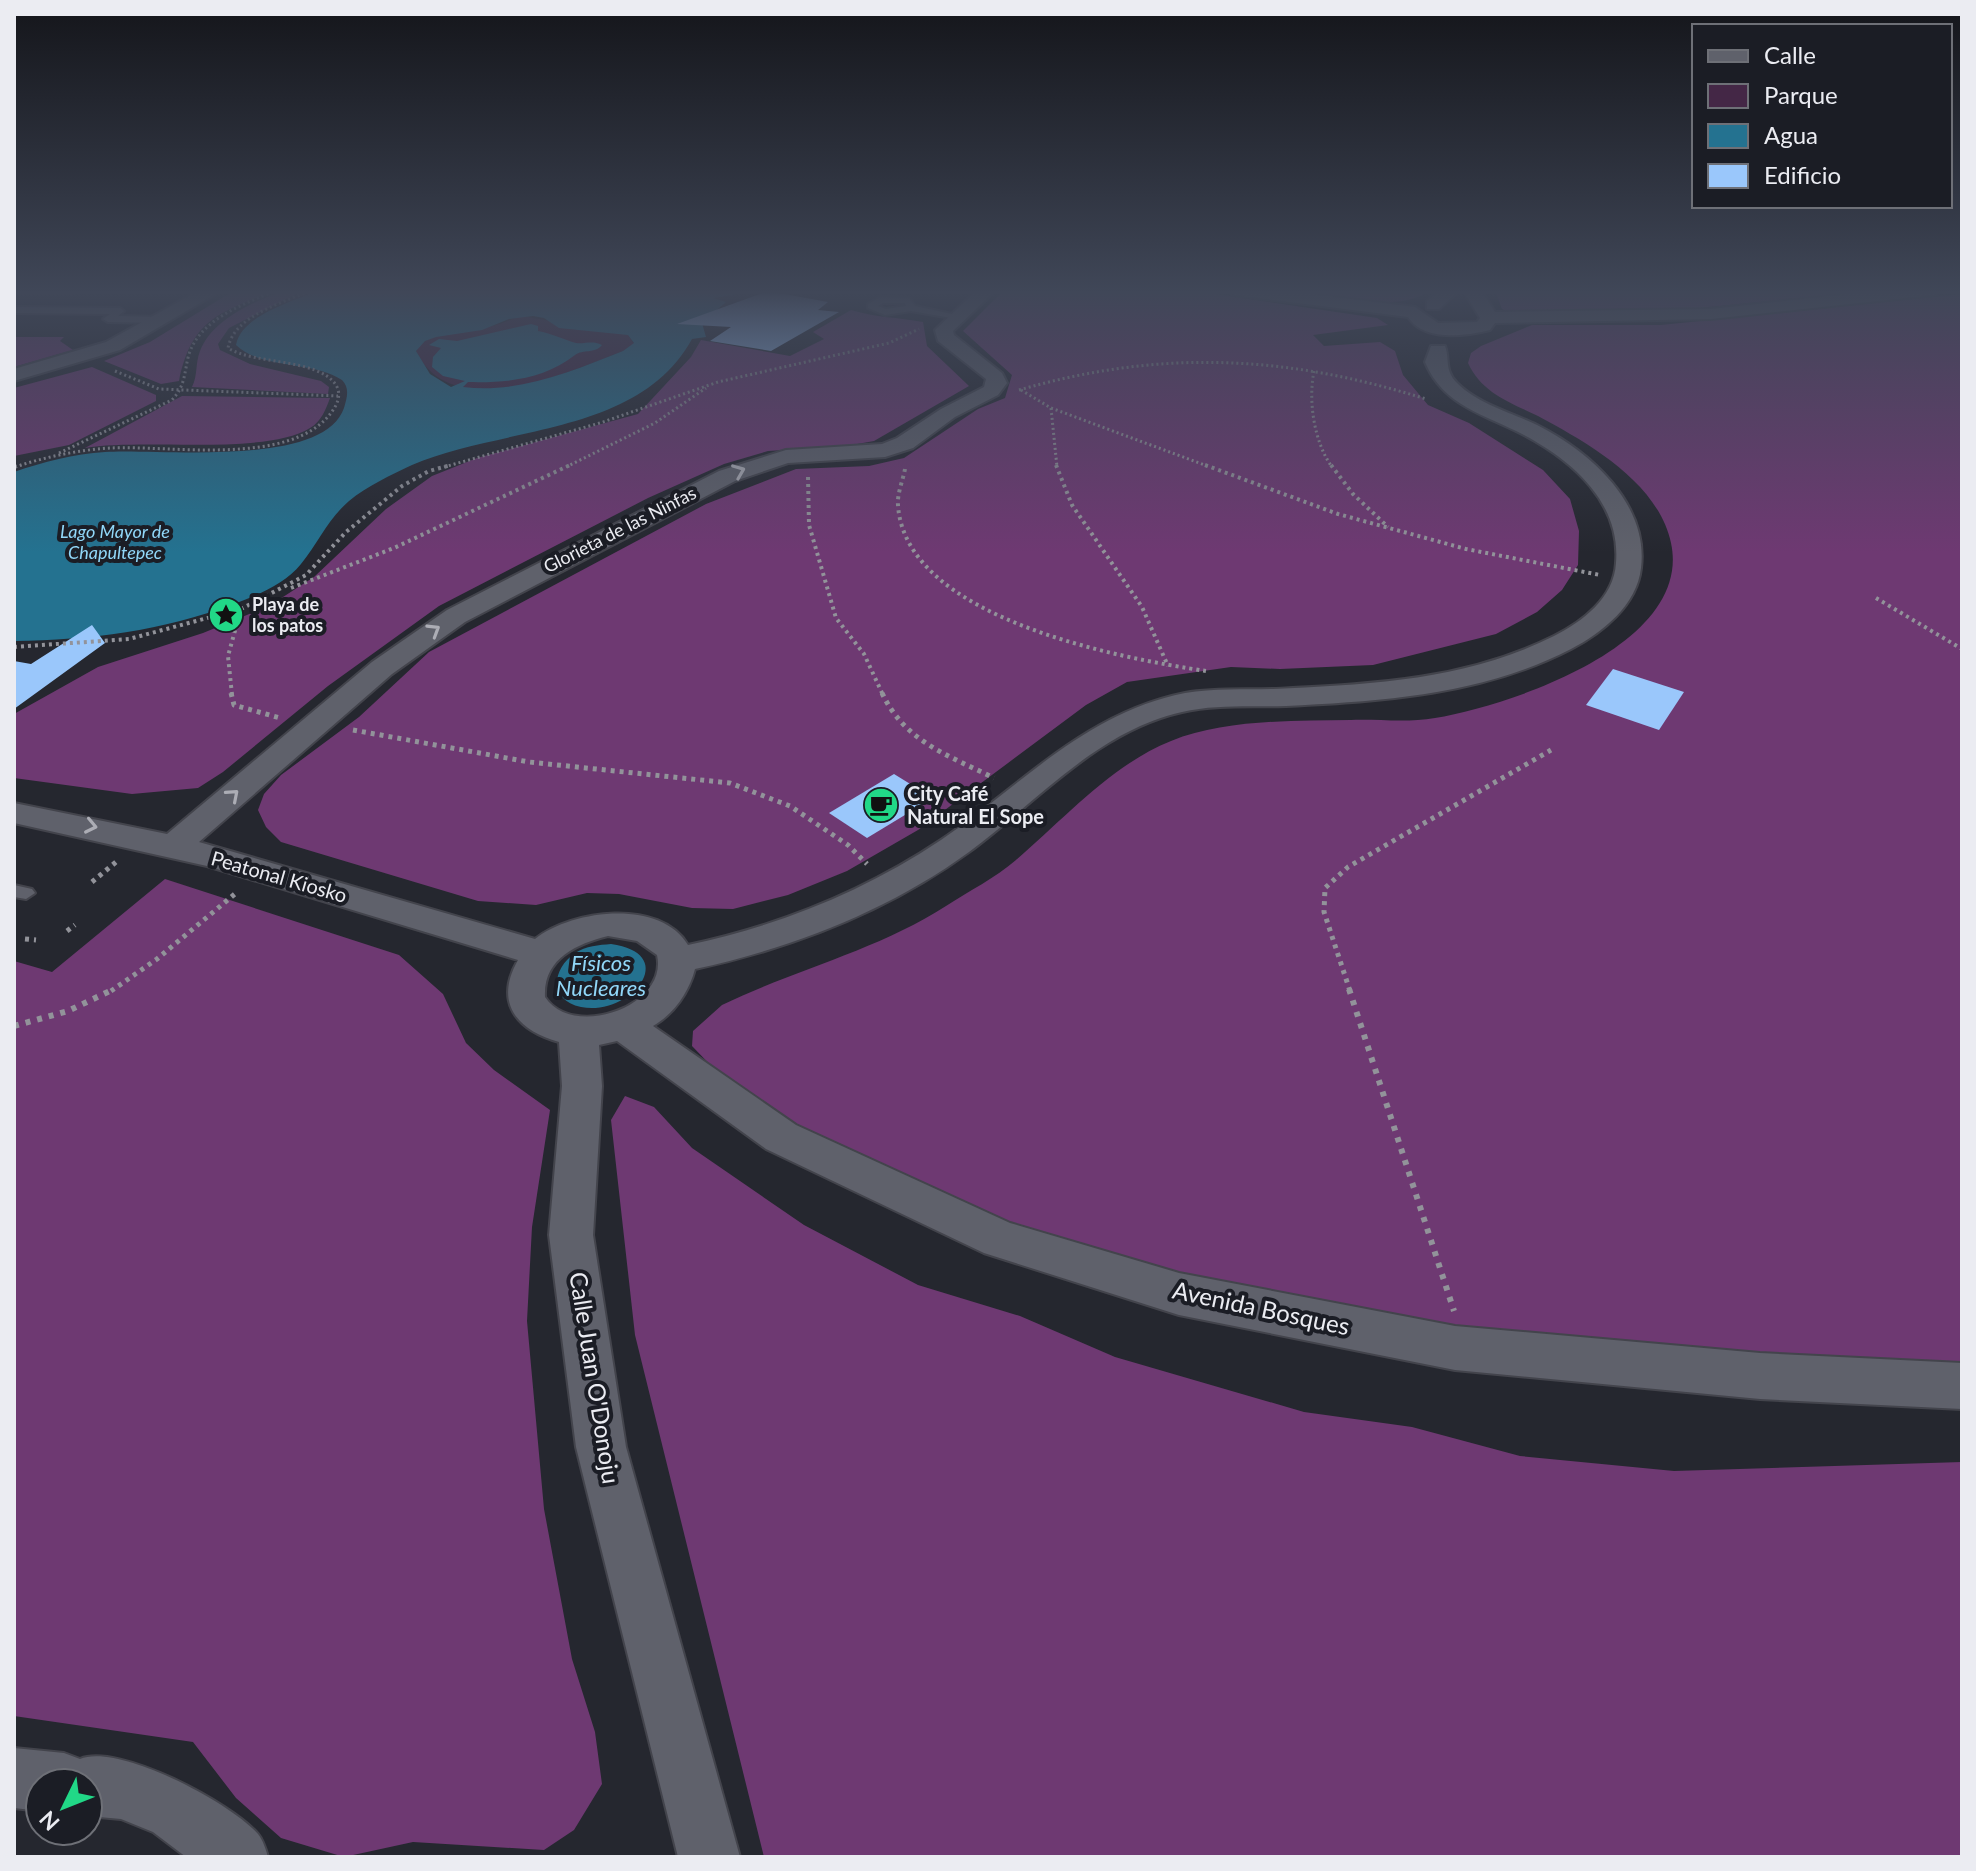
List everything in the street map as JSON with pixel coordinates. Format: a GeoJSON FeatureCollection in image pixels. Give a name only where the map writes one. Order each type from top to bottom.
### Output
{"type":"FeatureCollection","features":[{"type":"Feature","properties":{"kind":"street","name":"Glorieta de las Ninfas"},"geometry":{"type":"LineString","coordinates":[[174,846],[315,723],[418,641],[456,616],[701,487],[749,467],[808,455],[867,454],[895,447],[991,391],[997,383],[995,377]]}},
{"type":"Feature","properties":{"kind":"street"},"geometry":{"type":"LineString","coordinates":[[676,960],[740,948],[818,920],[890,887],[955,846],[1081,746],[1133,716],[1186,702],[1413,691],[1505,668],[1542,655],[1593,626],[1617,597],[1625,580],[1630,540],[1619,505],[1569,455],[1445,384],[1442,377]]}},
{"type":"Feature","properties":{"kind":"street","name":"Peatonal Kiosko"},"geometry":{"type":"LineString","coordinates":[[14,813],[91,825],[174,846],[541,954]]}},
{"type":"Feature","properties":{"kind":"street"},"geometry":{"type":"LineString","coordinates":[[608,924],[654,932],[669,944],[676,960],[673,983],[662,999],[623,1025],[578,1031],[556,1027],[539,1017],[528,1003],[525,987],[529,970],[541,954],[560,939],[608,924]]}},
{"type":"Feature","properties":{"kind":"street","name":"Avenida Bosques"},"geometry":{"type":"LineString","coordinates":[[623,1025],[781,1137],[1000,1239],[1179,1294],[1455,1348],[1760,1376],[1962,1386]]}},
{"type":"Feature","properties":{"kind":"street","name":"Calle Juan O'Donoju"},"geometry":{"type":"LineString","coordinates":[[578,1031],[582,1086],[571,1235],[601,1447],[709,1857]]}},
{"type":"Feature","properties":{"kind":"street"},"geometry":{"type":"LineString","coordinates":[[104,1787],[121,1789],[173,1809],[237,1857]]}},
{"type":"Feature","properties":{"kind":"path"},"geometry":{"type":"LineString","coordinates":[[131,377],[159,389],[248,395],[338,396]]}},
{"type":"Feature","properties":{"kind":"path"},"geometry":{"type":"LineString","coordinates":[[51,457],[172,400],[183,390],[186,377]]}},
{"type":"Feature","properties":{"kind":"path"},"geometry":{"type":"LineString","coordinates":[[14,467],[51,457],[113,448],[225,447],[281,442],[321,428],[335,410],[338,390],[327,377]]}},
{"type":"Feature","properties":{"kind":"path"},"geometry":{"type":"LineString","coordinates":[[14,647],[129,639],[241,609],[306,575],[371,511],[402,486],[429,471],[600,423],[709,385],[742,377]]}},
{"type":"Feature","properties":{"kind":"path"},"geometry":{"type":"LineString","coordinates":[[1012,392],[1066,377]]}},
{"type":"Feature","properties":{"kind":"path"},"geometry":{"type":"LineString","coordinates":[[1313,377],[1310,390],[1321,452],[1353,494],[1389,528]]}},
{"type":"Feature","properties":{"kind":"path"},"geometry":{"type":"LineString","coordinates":[[1339,377],[1431,400]]}},
{"type":"Feature","properties":{"kind":"path"},"geometry":{"type":"LineString","coordinates":[[280,591],[333,574],[488,505],[675,411],[709,385]]}},
{"type":"Feature","properties":{"kind":"path"},"geometry":{"type":"LineString","coordinates":[[1020,389],[1051,408],[1304,502],[1466,549],[1625,580]]}},
{"type":"Feature","properties":{"kind":"path"},"geometry":{"type":"LineString","coordinates":[[1051,408],[1049,442],[1056,471],[1089,534],[1146,615],[1168,666]]}},
{"type":"Feature","properties":{"kind":"path"},"geometry":{"type":"LineString","coordinates":[[808,455],[809,525],[836,618],[864,654],[893,716],[917,739],[1024,791]]}},
{"type":"Feature","properties":{"kind":"path"},"geometry":{"type":"LineString","coordinates":[[906,465],[897,485],[897,511],[904,533],[916,553],[955,589],[1052,638],[1168,666],[1214,673]]}},
{"type":"Feature","properties":{"kind":"path"},"geometry":{"type":"LineString","coordinates":[[1876,598],[1962,649]]}},
{"type":"Feature","properties":{"kind":"path"},"geometry":{"type":"LineString","coordinates":[[241,609],[230,639],[225,668],[234,705],[260,714],[529,762],[730,783],[790,806],[848,845],[890,887]]}},
{"type":"Feature","properties":{"kind":"path"},"geometry":{"type":"LineString","coordinates":[[1455,1348],[1454,1306],[1324,912],[1325,888],[1348,867],[1551,750]]}},
{"type":"Feature","properties":{"kind":"path"},"geometry":{"type":"LineString","coordinates":[[14,1026],[69,1010],[106,993],[175,945],[262,872]]}},
{"type":"Feature","properties":{"kind":"path"},"geometry":{"type":"LineString","coordinates":[[92,882],[100,876]]}},
{"type":"Feature","properties":{"kind":"path"},"geometry":{"type":"LineString","coordinates":[[67,931],[75,925]]}},
{"type":"Feature","properties":{"kind":"path"},"geometry":{"type":"LineString","coordinates":[[25,939],[36,940]]}},
{"type":"Feature","properties":{"kind":"green space"},"geometry":{"type":"Polygon","coordinates":[[[441,377],[551,377],[512,387],[482,389],[455,385],[441,377]]]}},
{"type":"Feature","properties":{"kind":"shaded area"},"geometry":{"type":"Polygon","coordinates":[[[54,377],[116,377],[156,395],[156,401],[69,445],[14,456],[14,388],[54,377]]]}},
{"type":"Feature","properties":{"kind":"shaded area"},"geometry":{"type":"Polygon","coordinates":[[[144,377],[180,377],[179,381],[161,384],[144,377]]]}},
{"type":"Feature","properties":{"kind":"shaded area"},"geometry":{"type":"Polygon","coordinates":[[[306,377],[321,381],[329,387],[328,394],[192,387],[195,378],[306,377]]]}},
{"type":"Feature","properties":{"kind":"shaded area"},"geometry":{"type":"Polygon","coordinates":[[[672,377],[960,377],[969,386],[874,441],[768,451],[724,464],[648,498],[439,606],[328,686],[223,772],[198,788],[132,794],[14,778],[14,714],[98,667],[203,633],[269,606],[314,577],[386,509],[432,476],[477,458],[638,414],[672,377]]]}},
{"type":"Feature","properties":{"kind":"shaded area"},"geometry":{"type":"Polygon","coordinates":[[[1011,377],[1405,377],[1428,405],[1469,423],[1543,470],[1570,499],[1579,531],[1578,565],[1562,590],[1537,612],[1496,634],[1373,665],[1280,669],[1231,667],[1127,682],[1086,705],[918,830],[847,871],[788,895],[733,909],[692,908],[619,894],[587,893],[536,905],[478,901],[281,842],[266,827],[258,810],[264,794],[281,775],[359,717],[429,652],[706,504],[796,469],[869,466],[904,458],[978,409],[1005,398],[1011,377]]]}},
{"type":"Feature","properties":{"kind":"shaded area"},"geometry":{"type":"Polygon","coordinates":[[[1477,377],[1962,377],[1962,1373],[1426,1332],[1247,1296],[1042,1236],[888,1175],[806,1132],[718,1073],[692,1046],[693,1031],[722,1005],[892,935],[991,879],[1108,778],[1149,751],[1171,741],[1236,725],[1414,720],[1468,711],[1549,684],[1590,664],[1626,640],[1654,612],[1670,579],[1671,543],[1664,521],[1636,483],[1599,452],[1497,396],[1477,377]]]}},
{"type":"Feature","properties":{"kind":"shaded area"},"geometry":{"type":"Polygon","coordinates":[[[182,396],[330,398],[325,411],[310,428],[264,442],[85,448],[182,396]]]}},
{"type":"Feature","properties":{"kind":"shaded area"},"geometry":{"type":"Polygon","coordinates":[[[165,879],[399,955],[443,994],[466,1043],[494,1070],[550,1110],[532,1227],[527,1321],[544,1509],[572,1659],[595,1732],[602,1784],[574,1830],[544,1850],[413,1842],[344,1857],[281,1838],[236,1798],[193,1742],[14,1716],[14,961],[52,972],[165,879]]]}},
{"type":"Feature","properties":{"kind":"shaded area"},"geometry":{"type":"Polygon","coordinates":[[[625,1096],[654,1107],[692,1148],[804,1225],[918,1285],[1020,1316],[1115,1357],[1304,1412],[1412,1427],[1520,1456],[1674,1471],[1962,1462],[1962,1857],[764,1857],[635,1335],[611,1120],[625,1096]]]}},
{"type":"Feature","properties":{"kind":"water","name":"Lago Mayor de Chapultepec"},"geometry":{"type":"Polygon","coordinates":[[[337,377],[435,377],[451,387],[465,381],[449,377],[527,377],[468,382],[463,387],[484,388],[525,384],[550,377],[660,377],[639,394],[604,411],[566,424],[448,452],[412,465],[371,486],[342,508],[295,571],[262,593],[207,613],[153,627],[71,639],[14,641],[14,472],[93,453],[236,451],[273,448],[305,440],[330,427],[344,408],[347,390],[342,380],[337,377]]]}},
{"type":"Feature","properties":{"kind":"water","name":"Físicos Nucleares"},"geometry":{"type":"Polygon","coordinates":[[[611,944],[632,950],[643,959],[646,971],[641,983],[616,1003],[599,1008],[581,1007],[563,998],[557,983],[567,960],[584,949],[611,944]]]}},
{"type":"Feature","properties":{"kind":"building"},"geometry":{"type":"Polygon","coordinates":[[[92,625],[105,643],[14,709],[14,661],[31,664],[92,625]]]}},
{"type":"Feature","properties":{"kind":"building"},"geometry":{"type":"Polygon","coordinates":[[[1613,669],[1684,692],[1659,730],[1586,705],[1613,669]]]}},
{"type":"Feature","properties":{"kind":"building","name":"City Café Natural El Sope"},"geometry":{"type":"Polygon","coordinates":[[[894,774],[933,798],[867,838],[829,813],[894,774]]]}},
{"type":"Feature","properties":{"kind":"place","name":"Playa de los patos"},"geometry":{"type":"Point","coordinates":[226,615]}},
{"type":"Feature","properties":{"kind":"place","name":"City Café Natural El Sope"},"geometry":{"type":"Point","coordinates":[881,805]}}]}
